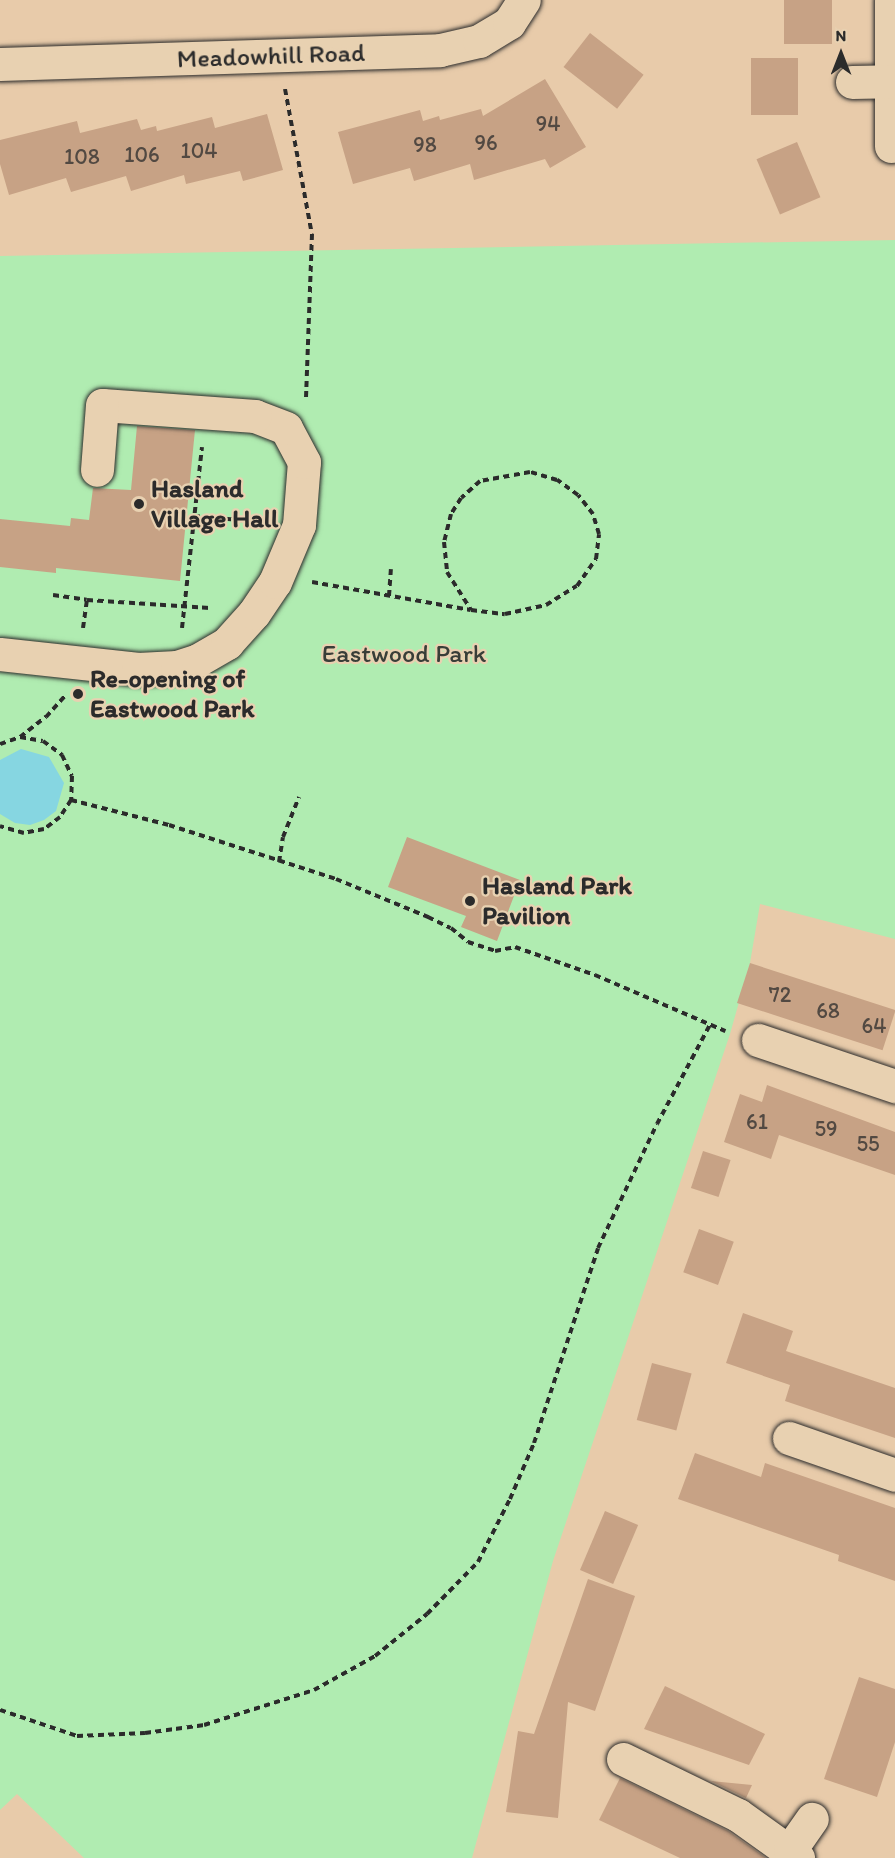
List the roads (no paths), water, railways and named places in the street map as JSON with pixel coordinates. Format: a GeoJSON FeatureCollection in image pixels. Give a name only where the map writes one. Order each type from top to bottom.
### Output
{"type":"FeatureCollection","features":[{"type":"Feature","properties":{"kind":"street","name":"Meadowhill Road"},"geometry":{"type":"LineString","coordinates":[[0,64],[440,50],[480,41],[509,24],[524,0]]}},
{"type":"Feature","properties":{"kind":"street"},"geometry":{"type":"LineString","coordinates":[[891,0],[891,146]]}},
{"type":"Feature","properties":{"kind":"street"},"geometry":{"type":"LineString","coordinates":[[852,82],[891,81]]}},
{"type":"Feature","properties":{"kind":"street"},"geometry":{"type":"LineString","coordinates":[[0,654],[138,669],[177,667],[227,643],[254,613],[277,576],[299,525],[304,462],[286,428],[255,416],[102,405],[97,470]]}},
{"type":"Feature","properties":{"kind":"street"},"geometry":{"type":"LineString","coordinates":[[758,1040],[895,1086]]}},
{"type":"Feature","properties":{"kind":"street"},"geometry":{"type":"LineString","coordinates":[[789,1438],[895,1475]]}},
{"type":"Feature","properties":{"kind":"street"},"geometry":{"type":"LineString","coordinates":[[623,1759],[738,1815],[794,1854],[812,1819]]}},
{"type":"Feature","properties":{"kind":"water"},"geometry":{"type":"Polygon","coordinates":[[[21,749],[49,757],[64,783],[56,811],[44,820],[30,825],[15,823],[0,814],[0,760],[21,749]]]}},
{"type":"Feature","properties":{"kind":"place","name":"Hasland Village Hall"},"geometry":{"type":"Point","coordinates":[139,504]}},
{"type":"Feature","properties":{"kind":"place","name":"Re-opening of Eastwood Park"},"geometry":{"type":"Point","coordinates":[78,694]}},
{"type":"Feature","properties":{"kind":"place","name":"Hasland Park Pavilion"},"geometry":{"type":"Point","coordinates":[470,901]}},
{"type":"Feature","properties":{"kind":"park label","name":"Eastwood Park"},"geometry":{"type":"Point","coordinates":[404,654]}}]}
